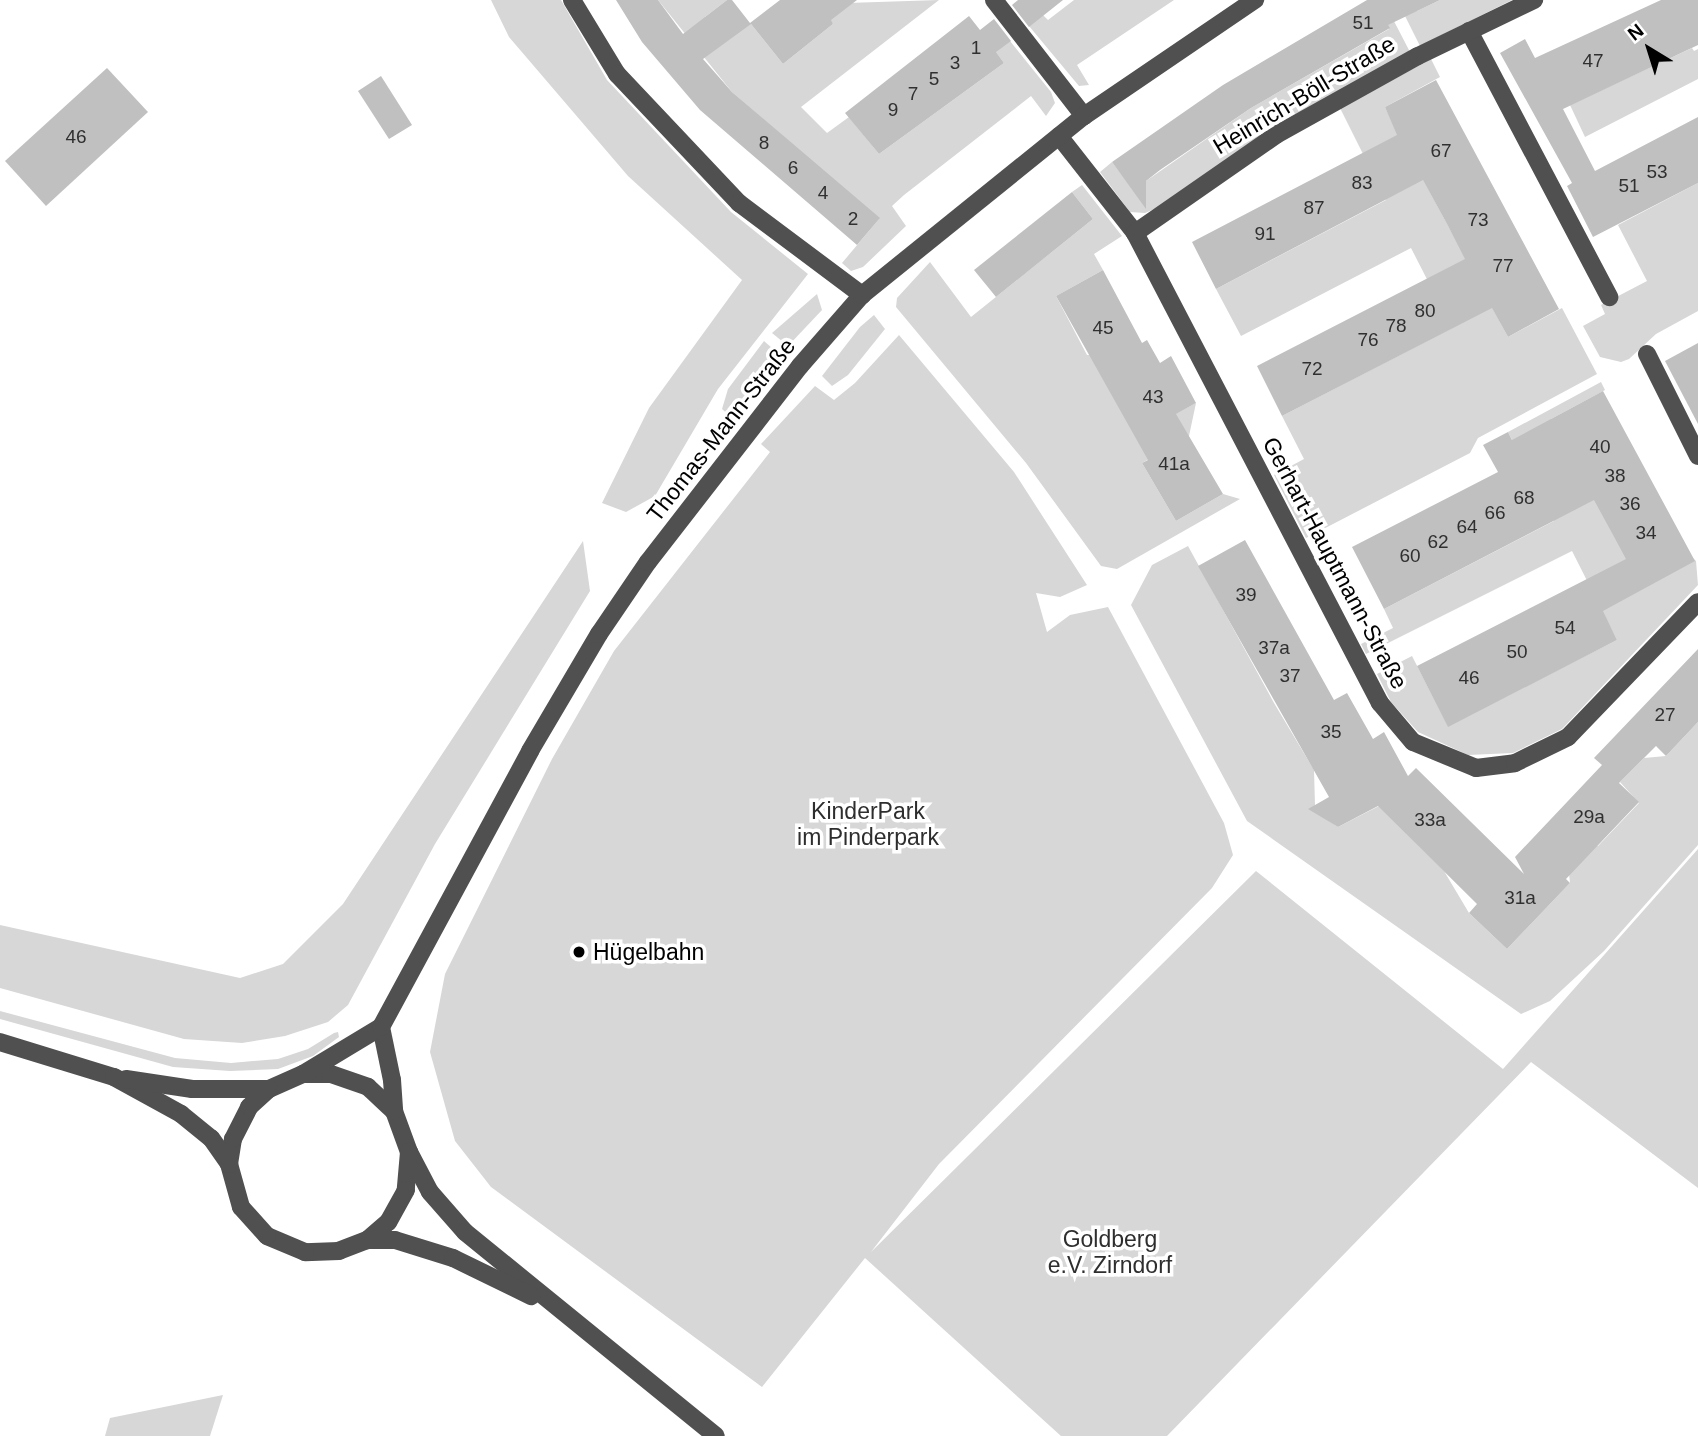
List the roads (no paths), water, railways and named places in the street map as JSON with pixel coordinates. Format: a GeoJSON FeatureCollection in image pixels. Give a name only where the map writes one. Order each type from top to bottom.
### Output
{"type":"FeatureCollection","features":[{"type":"Feature","properties":{"kind":"street"},"geometry":{"type":"LineString","coordinates":[[572,0],[617,75],[740,203],[862,295]]}},
{"type":"Feature","properties":{"kind":"street"},"geometry":{"type":"LineString","coordinates":[[994,0],[1084,116]]}},
{"type":"Feature","properties":{"kind":"street","name":"Thomas-Mann-Straße"},"geometry":{"type":"LineString","coordinates":[[381,1027],[530,751],[599,634],[648,562],[792,377],[862,295],[1084,116],[1255,0]]}},
{"type":"Feature","properties":{"kind":"street","name":"Heinrich-Böll-Straße"},"geometry":{"type":"LineString","coordinates":[[1135,233],[1276,135],[1469,31],[1534,0]]}},
{"type":"Feature","properties":{"kind":"street"},"geometry":{"type":"LineString","coordinates":[[1469,31],[1609,298]]}},
{"type":"Feature","properties":{"kind":"street","name":"Gerhart-Hauptmann-Straße"},"geometry":{"type":"LineString","coordinates":[[1059,136],[1135,233],[1380,703],[1413,742],[1476,768],[1515,763],[1568,737],[1698,602]]}},
{"type":"Feature","properties":{"kind":"street"},"geometry":{"type":"LineString","coordinates":[[1647,355],[1698,456]]}},
{"type":"Feature","properties":{"kind":"street"},"geometry":{"type":"LineString","coordinates":[[229,1164],[233,1139],[249,1107],[269,1089],[303,1074],[381,1027],[392,1080],[394,1111],[409,1152],[430,1192],[465,1232],[716,1436]]}},
{"type":"Feature","properties":{"kind":"street"},"geometry":{"type":"LineString","coordinates":[[0,1042],[114,1077],[192,1088],[269,1089]]}},
{"type":"Feature","properties":{"kind":"street"},"geometry":{"type":"LineString","coordinates":[[303,1074],[331,1074],[368,1087],[394,1111]]}},
{"type":"Feature","properties":{"kind":"street"},"geometry":{"type":"LineString","coordinates":[[114,1077],[181,1114],[211,1138],[229,1164],[241,1207],[267,1236],[305,1252],[339,1251],[367,1240],[388,1222],[407,1190],[409,1152]]}},
{"type":"Feature","properties":{"kind":"street"},"geometry":{"type":"LineString","coordinates":[[367,1240],[395,1240],[453,1258],[555,1307]]}},
{"type":"Feature","properties":{"kind":"place","name":"Hügelbahn"},"geometry":{"type":"Point","coordinates":[579,952]}},
{"type":"Feature","properties":{"kind":"park label","name":"KinderPark im Pinderpark"},"geometry":{"type":"Point","coordinates":[868,824]}},
{"type":"Feature","properties":{"kind":"park label","name":"Goldberg e.V. Zirndorf"},"geometry":{"type":"Point","coordinates":[1110,1252]}}]}
